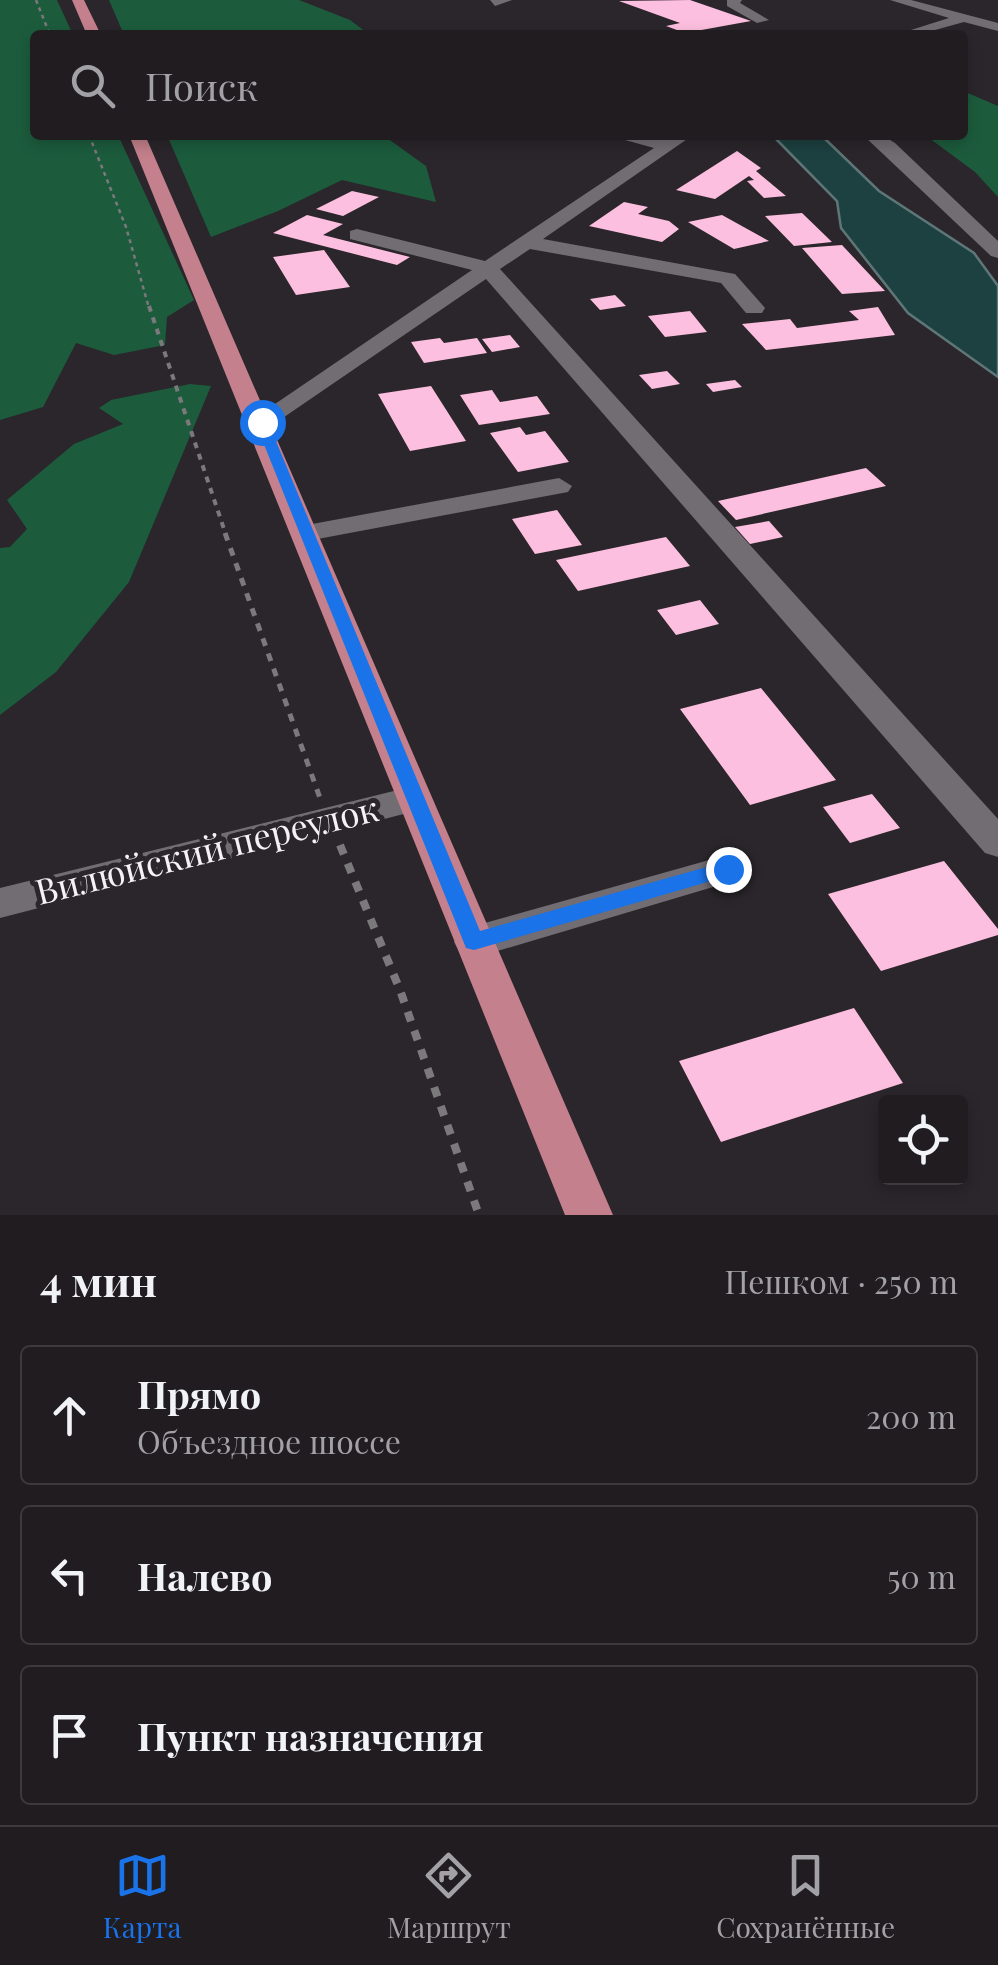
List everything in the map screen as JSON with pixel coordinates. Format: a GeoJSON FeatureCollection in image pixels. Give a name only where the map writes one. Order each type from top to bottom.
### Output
{"type":"FeatureCollection","features":[{"type":"Feature","properties":{"kind":"main road"},"geometry":{"type":"LineString","coordinates":[[78,0],[92,30]]}},
{"type":"Feature","properties":{"kind":"main road"},"geometry":{"type":"LineString","coordinates":[[139,140],[262,422],[414,799],[589,1215]]}},
{"type":"Feature","properties":{"kind":"street"},"geometry":{"type":"LineString","coordinates":[[736,0],[731,4],[762,20]]}},
{"type":"Feature","properties":{"kind":"street"},"geometry":{"type":"LineString","coordinates":[[896,0],[998,28]]}},
{"type":"Feature","properties":{"kind":"street"},"geometry":{"type":"LineString","coordinates":[[921,30],[998,12]]}},
{"type":"Feature","properties":{"kind":"street"},"geometry":{"type":"LineString","coordinates":[[262,422],[676,140]]}},
{"type":"Feature","properties":{"kind":"street"},"geometry":{"type":"LineString","coordinates":[[878,140],[998,252]]}},
{"type":"Feature","properties":{"kind":"street"},"geometry":{"type":"LineString","coordinates":[[357,235],[488,268],[998,843]]}},
{"type":"Feature","properties":{"kind":"street"},"geometry":{"type":"LineString","coordinates":[[526,242],[728,278],[754,308]]}},
{"type":"Feature","properties":{"kind":"street"},"geometry":{"type":"LineString","coordinates":[[306,534],[558,486]]}},
{"type":"Feature","properties":{"kind":"street","name":"Вилюйский переулок"},"geometry":{"type":"LineString","coordinates":[[0,902],[414,799]]}},
{"type":"Feature","properties":{"kind":"street"},"geometry":{"type":"LineString","coordinates":[[474,942],[728,869]]}},
{"type":"Feature","properties":{"kind":"path"},"geometry":{"type":"LineString","coordinates":[[36,0],[48,30]]}},
{"type":"Feature","properties":{"kind":"path"},"geometry":{"type":"LineString","coordinates":[[92,140],[126,227],[166,366],[330,820],[400,990],[478,1215]]}},
{"type":"Feature","properties":{"kind":"green space"},"geometry":{"type":"Polygon","coordinates":[[[0,0],[57,0],[71,30],[30,30],[30,140],[120,140],[194,300],[167,317],[165,345],[114,355],[76,343],[43,407],[0,420],[0,0]]]}},
{"type":"Feature","properties":{"kind":"green space"},"geometry":{"type":"Polygon","coordinates":[[[109,0],[299,0],[350,20],[363,30],[122,30],[109,0]]]}},
{"type":"Feature","properties":{"kind":"green space"},"geometry":{"type":"Polygon","coordinates":[[[968,93],[998,106],[998,197],[975,172],[932,140],[968,140],[968,93]]]}},
{"type":"Feature","properties":{"kind":"green space"},"geometry":{"type":"Polygon","coordinates":[[[169,140],[390,140],[426,166],[436,202],[342,180],[211,237],[169,140]]]}},
{"type":"Feature","properties":{"kind":"green space"},"geometry":{"type":"Polygon","coordinates":[[[190,384],[211,386],[129,582],[56,672],[0,715],[0,548],[10,547],[27,529],[7,500],[74,444],[123,424],[99,408],[111,400],[190,384]]]}},
{"type":"Feature","properties":{"kind":"shaded area"},"geometry":{"type":"Polygon","coordinates":[[[777,140],[826,140],[879,191],[974,253],[998,286],[998,377],[908,313],[841,228],[837,201],[777,140]]]}},
{"type":"Feature","properties":{"kind":"building"},"geometry":{"type":"Polygon","coordinates":[[[690,0],[751,21],[677,30],[666,26],[680,23],[619,1],[690,0]]]}},
{"type":"Feature","properties":{"kind":"building"},"geometry":{"type":"Polygon","coordinates":[[[737,151],[761,168],[756,171],[786,196],[764,198],[747,181],[754,180],[749,176],[715,199],[676,190],[737,151]]]}},
{"type":"Feature","properties":{"kind":"building"},"geometry":{"type":"Polygon","coordinates":[[[352,191],[379,197],[343,216],[316,209],[352,191]]]}},
{"type":"Feature","properties":{"kind":"building"},"geometry":{"type":"Polygon","coordinates":[[[624,202],[648,207],[638,214],[669,221],[679,229],[662,242],[589,226],[624,202]]]}},
{"type":"Feature","properties":{"kind":"building"},"geometry":{"type":"Polygon","coordinates":[[[802,213],[832,242],[794,246],[765,216],[802,213]]]}},
{"type":"Feature","properties":{"kind":"building"},"geometry":{"type":"Polygon","coordinates":[[[307,215],[343,224],[323,235],[410,257],[397,265],[273,233],[307,215]]]}},
{"type":"Feature","properties":{"kind":"building"},"geometry":{"type":"Polygon","coordinates":[[[722,215],[769,241],[734,249],[688,222],[722,215]]]}},
{"type":"Feature","properties":{"kind":"building"},"geometry":{"type":"Polygon","coordinates":[[[842,245],[885,291],[842,294],[802,248],[842,245]]]}},
{"type":"Feature","properties":{"kind":"building"},"geometry":{"type":"Polygon","coordinates":[[[324,250],[350,287],[296,295],[273,257],[324,250]]]}},
{"type":"Feature","properties":{"kind":"building"},"geometry":{"type":"Polygon","coordinates":[[[615,295],[626,306],[600,310],[590,299],[615,295]]]}},
{"type":"Feature","properties":{"kind":"building"},"geometry":{"type":"Polygon","coordinates":[[[878,307],[895,335],[766,350],[742,324],[790,319],[797,328],[859,320],[849,311],[878,307]]]}},
{"type":"Feature","properties":{"kind":"building"},"geometry":{"type":"Polygon","coordinates":[[[690,311],[707,332],[665,337],[648,316],[690,311]]]}},
{"type":"Feature","properties":{"kind":"building"},"geometry":{"type":"Polygon","coordinates":[[[510,335],[520,347],[492,352],[482,339],[510,335]]]}},
{"type":"Feature","properties":{"kind":"building"},"geometry":{"type":"Polygon","coordinates":[[[440,338],[444,343],[477,338],[487,353],[424,363],[411,342],[440,338]]]}},
{"type":"Feature","properties":{"kind":"building"},"geometry":{"type":"Polygon","coordinates":[[[667,371],[680,384],[652,389],[639,375],[667,371]]]}},
{"type":"Feature","properties":{"kind":"building"},"geometry":{"type":"Polygon","coordinates":[[[735,380],[742,387],[713,392],[706,384],[735,380]]]}},
{"type":"Feature","properties":{"kind":"building"},"geometry":{"type":"Polygon","coordinates":[[[431,386],[466,441],[410,451],[378,394],[431,386]]]}},
{"type":"Feature","properties":{"kind":"building"},"geometry":{"type":"Polygon","coordinates":[[[492,390],[500,402],[537,396],[550,414],[479,425],[460,395],[492,390]]]}},
{"type":"Feature","properties":{"kind":"building"},"geometry":{"type":"Polygon","coordinates":[[[520,427],[526,435],[545,431],[569,462],[518,472],[490,433],[520,427]]]}},
{"type":"Feature","properties":{"kind":"building"},"geometry":{"type":"Polygon","coordinates":[[[866,468],[886,486],[736,520],[718,501],[866,468]]]}},
{"type":"Feature","properties":{"kind":"building"},"geometry":{"type":"Polygon","coordinates":[[[557,510],[582,545],[535,554],[512,519],[557,510]]]}},
{"type":"Feature","properties":{"kind":"building"},"geometry":{"type":"Polygon","coordinates":[[[769,521],[783,537],[750,544],[735,527],[769,521]]]}},
{"type":"Feature","properties":{"kind":"building"},"geometry":{"type":"Polygon","coordinates":[[[666,537],[690,566],[578,591],[556,560],[666,537]]]}},
{"type":"Feature","properties":{"kind":"building"},"geometry":{"type":"Polygon","coordinates":[[[700,600],[719,624],[676,635],[657,610],[700,600]]]}},
{"type":"Feature","properties":{"kind":"building"},"geometry":{"type":"Polygon","coordinates":[[[761,688],[836,780],[750,805],[680,709],[761,688]]]}},
{"type":"Feature","properties":{"kind":"building"},"geometry":{"type":"Polygon","coordinates":[[[872,794],[900,828],[850,843],[823,807],[872,794]]]}},
{"type":"Feature","properties":{"kind":"building"},"geometry":{"type":"Polygon","coordinates":[[[944,861],[998,929],[998,935],[881,971],[828,894],[944,861]]]}},
{"type":"Feature","properties":{"kind":"building"},"geometry":{"type":"Polygon","coordinates":[[[854,1008],[903,1083],[721,1142],[679,1061],[854,1008]]]}},
{"type":"Feature","properties":{"kind":"route"},"geometry":{"type":"LineString","coordinates":[[262,422],[474,942],[728,869]]}}]}
